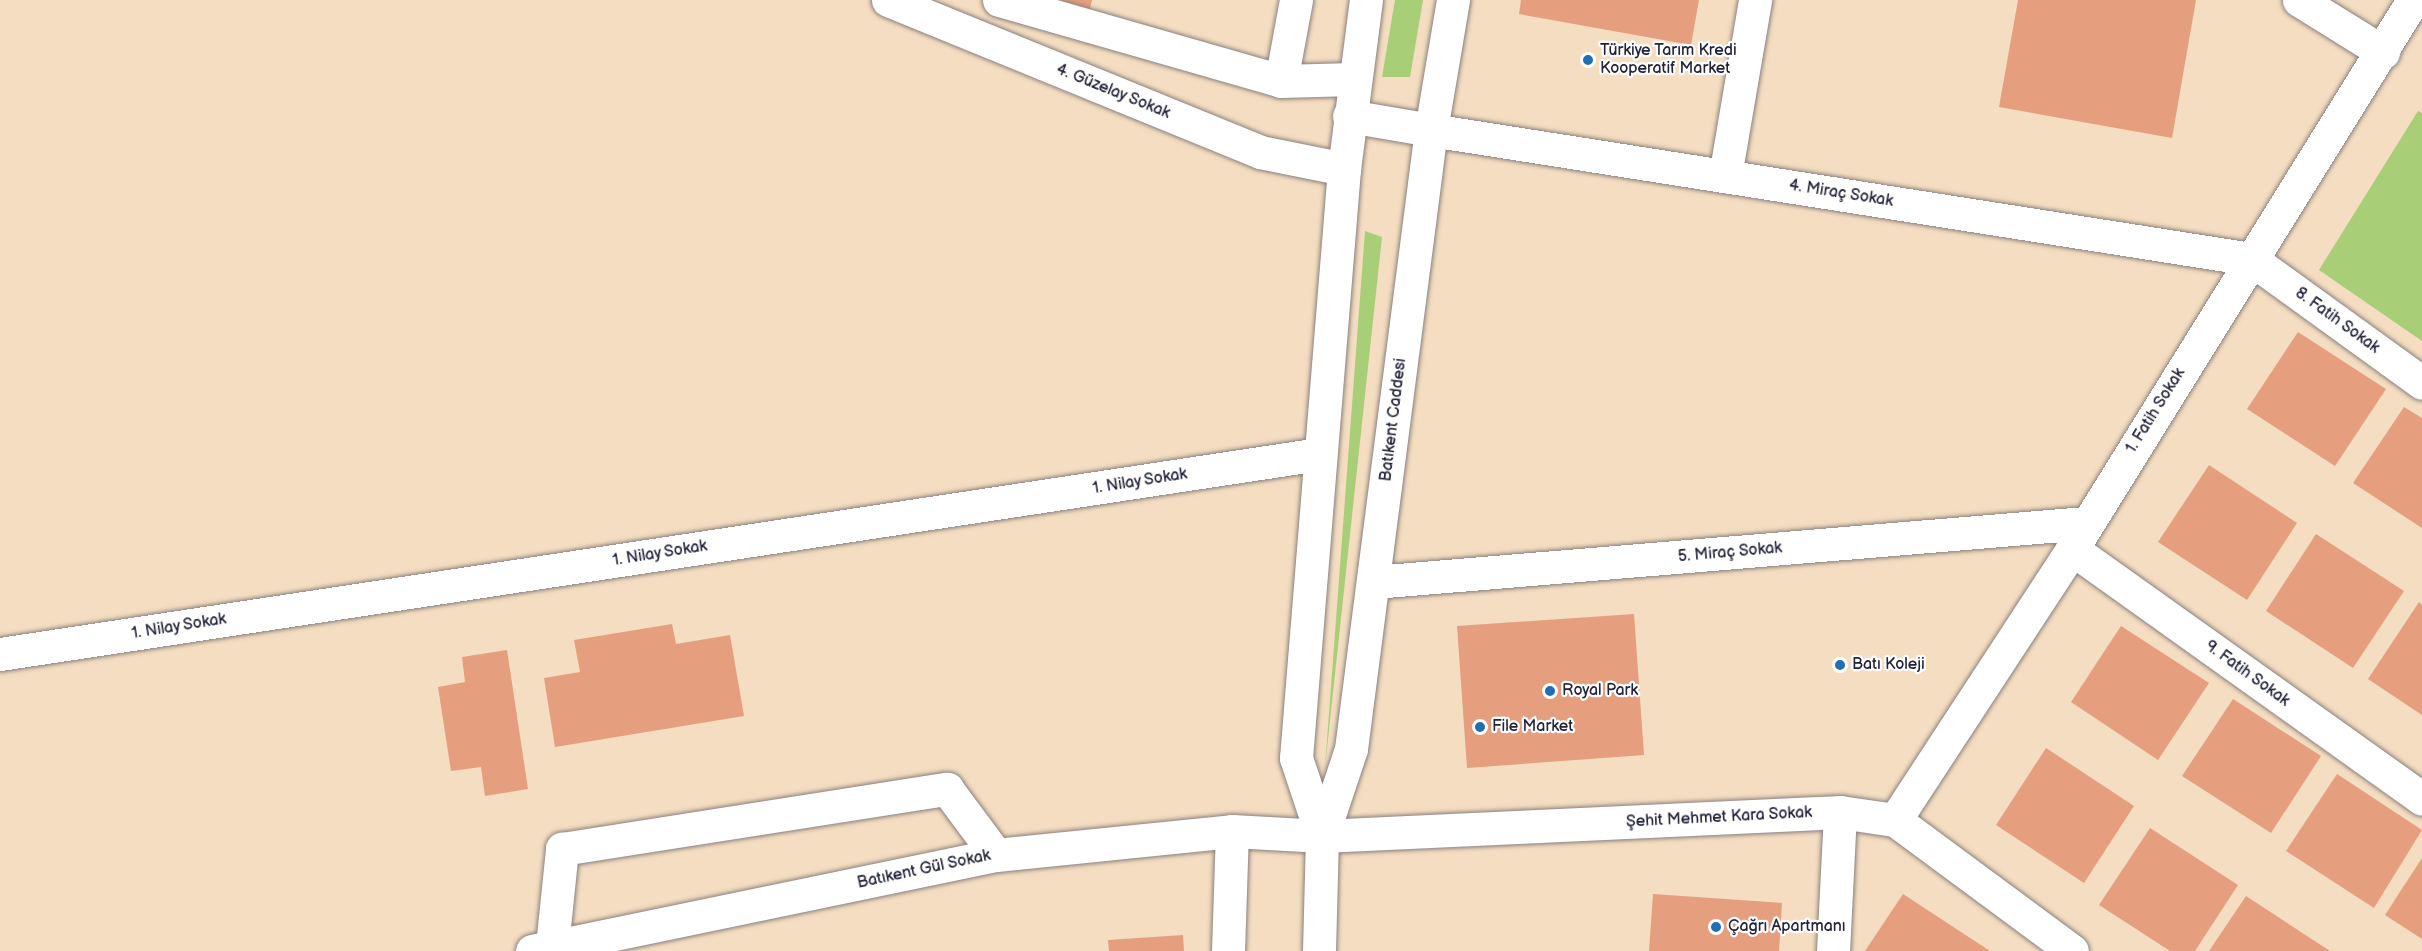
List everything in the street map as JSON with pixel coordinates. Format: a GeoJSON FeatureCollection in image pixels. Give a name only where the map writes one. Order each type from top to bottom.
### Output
{"type":"FeatureCollection","features":[{"type":"Feature","properties":{"kind":"street","name":"4. Güzelay Sokak"},"geometry":{"type":"LineString","coordinates":[[888,0],[1260,152],[1344,169]]}},
{"type":"Feature","properties":{"kind":"street"},"geometry":{"type":"LineString","coordinates":[[999,0],[1281,81],[1353,79]]}},
{"type":"Feature","properties":{"kind":"street"},"geometry":{"type":"LineString","coordinates":[[1281,81],[1296,0]]}},
{"type":"Feature","properties":{"kind":"street","name":"Batıkent Caddesi"},"geometry":{"type":"LineString","coordinates":[[1322,836],[1296,758],[1344,169],[1353,79],[1366,0]]}},
{"type":"Feature","properties":{"kind":"street","name":"Batıkent Caddesi"},"geometry":{"type":"LineString","coordinates":[[1319,951],[1322,836],[1351,749],[1431,129],[1453,0]]}},
{"type":"Feature","properties":{"kind":"street"},"geometry":{"type":"LineString","coordinates":[[1725,176],[1755,0]]}},
{"type":"Feature","properties":{"kind":"street"},"geometry":{"type":"LineString","coordinates":[[2299,0],[2383,52]]}},
{"type":"Feature","properties":{"kind":"street","name":"1. Fatih Sokak"},"geometry":{"type":"LineString","coordinates":[[1895,820],[2079,536],[2383,52],[2413,0]]}},
{"type":"Feature","properties":{"kind":"street","name":"4. Miraç Sokak"},"geometry":{"type":"LineString","coordinates":[[1349,117],[2251,259]]}},
{"type":"Feature","properties":{"kind":"street","name":"8. Fatih Sokak"},"geometry":{"type":"LineString","coordinates":[[2251,259],[2422,382]]}},
{"type":"Feature","properties":{"kind":"street","name":"1. Nilay Sokak"},"geometry":{"type":"LineString","coordinates":[[0,654],[1320,454]]}},
{"type":"Feature","properties":{"kind":"street","name":"5. Miraç Sokak"},"geometry":{"type":"LineString","coordinates":[[1374,582],[2079,536]]}},
{"type":"Feature","properties":{"kind":"street","name":"9. Fatih Sokak"},"geometry":{"type":"LineString","coordinates":[[2079,536],[2422,799]]}},
{"type":"Feature","properties":{"kind":"street"},"geometry":{"type":"LineString","coordinates":[[542,949],[562,849],[947,789],[996,855]]}},
{"type":"Feature","properties":{"kind":"street"},"geometry":{"type":"LineString","coordinates":[[1833,951],[1840,812]]}},
{"type":"Feature","properties":{"kind":"street","name":"Şehit Mehmet Kara Sokak"},"geometry":{"type":"LineString","coordinates":[[1322,836],[1840,812],[1895,820],[2072,951]]}},
{"type":"Feature","properties":{"kind":"street"},"geometry":{"type":"LineString","coordinates":[[1228,951],[1232,831]]}},
{"type":"Feature","properties":{"kind":"street","name":"Batıkent Gül Sokak"},"geometry":{"type":"LineString","coordinates":[[542,949],[996,855],[1232,831],[1322,836]]}},
{"type":"Feature","properties":{"kind":"green space"},"geometry":{"type":"Polygon","coordinates":[[[1395,0],[1423,0],[1410,77],[1382,77],[1395,0]]]}},
{"type":"Feature","properties":{"kind":"green space"},"geometry":{"type":"Polygon","coordinates":[[[2418,111],[2422,113],[2422,341],[2319,270],[2418,111]]]}},
{"type":"Feature","properties":{"kind":"green space"},"geometry":{"type":"Polygon","coordinates":[[[1365,231],[1382,237],[1325,767],[1365,231]]]}},
{"type":"Feature","properties":{"kind":"building"},"geometry":{"type":"Polygon","coordinates":[[[1060,0],[1092,0],[1090,9],[1060,0]]]}},
{"type":"Feature","properties":{"kind":"building"},"geometry":{"type":"Polygon","coordinates":[[[1521,0],[1699,0],[1691,45],[1519,14],[1521,0]]]}},
{"type":"Feature","properties":{"kind":"building"},"geometry":{"type":"Polygon","coordinates":[[[2018,0],[2196,0],[2172,138],[1999,107],[2018,0]]]}},
{"type":"Feature","properties":{"kind":"building"},"geometry":{"type":"Polygon","coordinates":[[[2298,332],[2386,389],[2335,466],[2247,409],[2298,332]]]}},
{"type":"Feature","properties":{"kind":"building"},"geometry":{"type":"Polygon","coordinates":[[[2404,407],[2422,418],[2422,528],[2353,483],[2404,407]]]}},
{"type":"Feature","properties":{"kind":"building"},"geometry":{"type":"Polygon","coordinates":[[[2209,465],[2297,523],[2247,600],[2158,542],[2209,465]]]}},
{"type":"Feature","properties":{"kind":"building"},"geometry":{"type":"Polygon","coordinates":[[[2316,534],[2404,591],[2353,668],[2266,611],[2316,534]]]}},
{"type":"Feature","properties":{"kind":"building"},"geometry":{"type":"Polygon","coordinates":[[[2419,602],[2422,605],[2422,715],[2368,679],[2419,602]]]}},
{"type":"Feature","properties":{"kind":"building","name":"Royal Park"},"geometry":{"type":"Polygon","coordinates":[[[1634,614],[1644,755],[1467,768],[1457,626],[1634,614]]]}},
{"type":"Feature","properties":{"kind":"building"},"geometry":{"type":"Polygon","coordinates":[[[672,624],[676,644],[730,635],[744,716],[555,747],[544,678],[580,672],[574,640],[672,624]]]}},
{"type":"Feature","properties":{"kind":"building"},"geometry":{"type":"Polygon","coordinates":[[[2121,626],[2209,683],[2158,760],[2071,702],[2121,626]]]}},
{"type":"Feature","properties":{"kind":"building"},"geometry":{"type":"Polygon","coordinates":[[[507,650],[528,789],[485,796],[481,767],[451,771],[438,687],[465,682],[462,657],[507,650]]]}},
{"type":"Feature","properties":{"kind":"building"},"geometry":{"type":"Polygon","coordinates":[[[2233,699],[2321,756],[2271,833],[2182,776],[2233,699]]]}},
{"type":"Feature","properties":{"kind":"building"},"geometry":{"type":"Polygon","coordinates":[[[2046,748],[2134,806],[2084,883],[1996,825],[2046,748]]]}},
{"type":"Feature","properties":{"kind":"building"},"geometry":{"type":"Polygon","coordinates":[[[2337,774],[2422,830],[2374,908],[2286,851],[2337,774]]]}},
{"type":"Feature","properties":{"kind":"building"},"geometry":{"type":"Polygon","coordinates":[[[2150,828],[2238,885],[2195,951],[2170,951],[2099,905],[2150,828]]]}},
{"type":"Feature","properties":{"kind":"building"},"geometry":{"type":"Polygon","coordinates":[[[2422,858],[2422,939],[2385,915],[2422,858]]]}},
{"type":"Feature","properties":{"kind":"building","name":"Çağrı Apartmanı"},"geometry":{"type":"Polygon","coordinates":[[[1653,894],[1782,903],[1779,951],[1649,951],[1653,894]]]}},
{"type":"Feature","properties":{"kind":"building"},"geometry":{"type":"Polygon","coordinates":[[[1903,894],[1990,951],[1865,951],[1903,894]]]}},
{"type":"Feature","properties":{"kind":"building"},"geometry":{"type":"Polygon","coordinates":[[[2246,896],[2330,951],[2209,951],[2246,896]]]}},
{"type":"Feature","properties":{"kind":"building"},"geometry":{"type":"Polygon","coordinates":[[[1183,935],[1184,951],[1109,951],[1108,940],[1183,935]]]}},
{"type":"Feature","properties":{"kind":"place","name":"Türkiye Tarım Kredi Kooperatif Market"},"geometry":{"type":"Point","coordinates":[1588,60]}},
{"type":"Feature","properties":{"kind":"place","name":"Batı Koleji"},"geometry":{"type":"Point","coordinates":[1840,665]}},
{"type":"Feature","properties":{"kind":"place","name":"Royal Park"},"geometry":{"type":"Point","coordinates":[1550,691]}},
{"type":"Feature","properties":{"kind":"place","name":"File Market"},"geometry":{"type":"Point","coordinates":[1480,727]}},
{"type":"Feature","properties":{"kind":"place","name":"Çağrı Apartmanı"},"geometry":{"type":"Point","coordinates":[1716,927]}}]}
